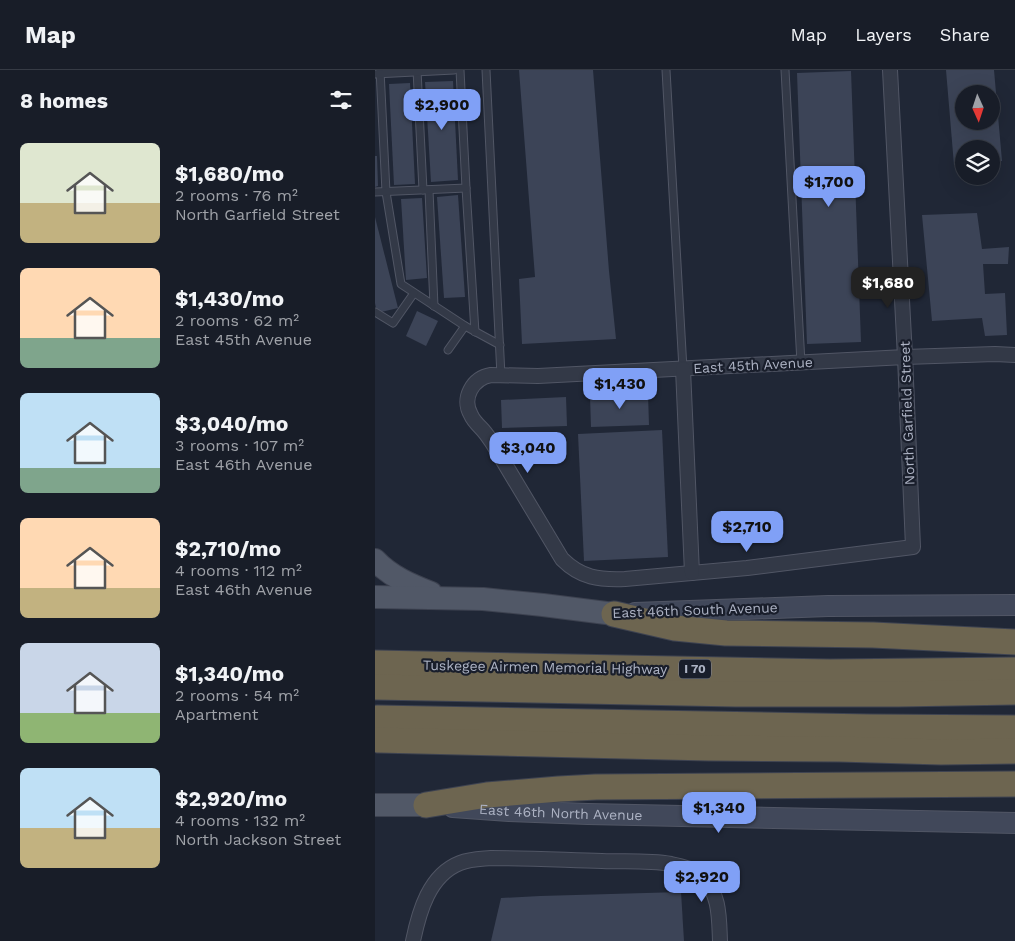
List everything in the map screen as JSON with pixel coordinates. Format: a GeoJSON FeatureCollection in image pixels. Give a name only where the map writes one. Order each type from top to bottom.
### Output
{"type":"FeatureCollection","features":[{"type":"Feature","properties":{"kind":"highway"},"geometry":{"type":"LineString","coordinates":[[614,614],[675,628],[726,633],[873,635],[1015,642]]}},
{"type":"Feature","properties":{"kind":"highway","name":"Tuskegee Airmen Memorial Highway"},"geometry":{"type":"LineString","coordinates":[[375,664],[830,672],[1015,670]]}},
{"type":"Feature","properties":{"kind":"highway"},"geometry":{"type":"LineString","coordinates":[[375,687],[735,694],[1015,692]]}},
{"type":"Feature","properties":{"kind":"highway"},"geometry":{"type":"LineString","coordinates":[[1015,728],[378,729],[709,748],[941,752],[1015,751]]}},
{"type":"Feature","properties":{"kind":"highway"},"geometry":{"type":"LineString","coordinates":[[426,805],[487,795],[596,787],[1015,784]]}},
{"type":"Feature","properties":{"kind":"main road"},"geometry":{"type":"LineString","coordinates":[[375,560],[383,568],[411,585],[444,598]]}},
{"type":"Feature","properties":{"kind":"main road","name":"East 46th South Avenue"},"geometry":{"type":"LineString","coordinates":[[375,597],[483,599],[614,614],[828,606],[1015,605]]}},
{"type":"Feature","properties":{"kind":"main road","name":"East 46th North Avenue"},"geometry":{"type":"LineString","coordinates":[[375,805],[426,805],[528,812],[1015,823]]}},
{"type":"Feature","properties":{"kind":"street","name":"North Garfield Street"},"geometry":{"type":"LineString","coordinates":[[692,573],[913,547],[890,70]]}},
{"type":"Feature","properties":{"kind":"street","name":"East 45th Avenue"},"geometry":{"type":"LineString","coordinates":[[496,376],[538,376],[905,357],[1015,355]]}},
{"type":"Feature","properties":{"kind":"street"},"geometry":{"type":"LineString","coordinates":[[496,376],[485,376],[471,388],[468,400],[469,412],[493,444],[562,559],[569,567],[586,575],[608,580],[692,573],[683,369]]}},
{"type":"Feature","properties":{"kind":"street"},"geometry":{"type":"LineString","coordinates":[[413,941],[422,904],[443,874],[459,863],[481,859],[505,858],[642,862],[671,864],[692,870],[701,875],[711,886],[716,901],[720,941]]}},
{"type":"Feature","properties":{"kind":"lane"},"geometry":{"type":"LineString","coordinates":[[454,70],[379,73],[386,192],[401,284],[465,326],[500,345]]}},
{"type":"Feature","properties":{"kind":"lane"},"geometry":{"type":"LineString","coordinates":[[460,70],[475,332]]}},
{"type":"Feature","properties":{"kind":"lane"},"geometry":{"type":"LineString","coordinates":[[486,70],[500,345],[496,376]]}},
{"type":"Feature","properties":{"kind":"lane"},"geometry":{"type":"LineString","coordinates":[[666,70],[683,369]]}},
{"type":"Feature","properties":{"kind":"lane"},"geometry":{"type":"LineString","coordinates":[[785,70],[801,363]]}},
{"type":"Feature","properties":{"kind":"lane"},"geometry":{"type":"LineString","coordinates":[[417,71],[434,306]]}},
{"type":"Feature","properties":{"kind":"lane"},"geometry":{"type":"LineString","coordinates":[[375,192],[466,188]]}},
{"type":"Feature","properties":{"kind":"lane"},"geometry":{"type":"LineString","coordinates":[[375,312],[393,323],[414,293]]}},
{"type":"Feature","properties":{"kind":"lane"},"geometry":{"type":"LineString","coordinates":[[448,350],[465,326]]}},
{"type":"Feature","properties":{"kind":"building"},"geometry":{"type":"Polygon","coordinates":[[[519,70],[593,70],[616,339],[522,344],[519,279],[535,277],[519,70]]]}},
{"type":"Feature","properties":{"kind":"building"},"geometry":{"type":"Polygon","coordinates":[[[946,70],[994,70],[995,85],[955,85],[955,130],[999,130],[1002,161],[1000,161],[1000,140],[955,140],[955,165],[946,70]]]}},
{"type":"Feature","properties":{"kind":"building"},"geometry":{"type":"Polygon","coordinates":[[[851,71],[861,342],[807,344],[797,73],[851,71]]]}},
{"type":"Feature","properties":{"kind":"building"},"geometry":{"type":"Polygon","coordinates":[[[453,81],[458,180],[431,182],[425,82],[453,81]]]}},
{"type":"Feature","properties":{"kind":"building"},"geometry":{"type":"Polygon","coordinates":[[[410,83],[415,184],[394,185],[389,84],[410,83]]]}},
{"type":"Feature","properties":{"kind":"building"},"geometry":{"type":"Polygon","coordinates":[[[375,156],[377,156],[378,186],[375,187],[375,156]]]}},
{"type":"Feature","properties":{"kind":"building"},"geometry":{"type":"Polygon","coordinates":[[[458,195],[465,297],[444,298],[437,197],[458,195]]]}},
{"type":"Feature","properties":{"kind":"building"},"geometry":{"type":"Polygon","coordinates":[[[422,198],[427,278],[406,280],[401,199],[422,198]]]}},
{"type":"Feature","properties":{"kind":"building"},"geometry":{"type":"Polygon","coordinates":[[[977,213],[982,249],[1009,247],[1008,264],[983,264],[985,294],[1005,293],[1007,335],[985,336],[982,318],[932,321],[922,215],[977,213]]]}},
{"type":"Feature","properties":{"kind":"building"},"geometry":{"type":"Polygon","coordinates":[[[375,217],[398,308],[377,313],[375,303],[375,217]]]}},
{"type":"Feature","properties":{"kind":"building"},"geometry":{"type":"Polygon","coordinates":[[[417,311],[438,321],[426,346],[406,336],[417,311]]]}},
{"type":"Feature","properties":{"kind":"building"},"geometry":{"type":"Polygon","coordinates":[[[648,394],[649,425],[591,427],[590,396],[648,394]]]}},
{"type":"Feature","properties":{"kind":"building"},"geometry":{"type":"Polygon","coordinates":[[[566,397],[567,426],[502,428],[501,400],[566,397]]]}},
{"type":"Feature","properties":{"kind":"building"},"geometry":{"type":"Polygon","coordinates":[[[662,430],[668,557],[584,561],[578,434],[662,430]]]}},
{"type":"Feature","properties":{"kind":"building"},"geometry":{"type":"Polygon","coordinates":[[[681,892],[684,941],[491,941],[501,898],[681,892]]]}}]}
